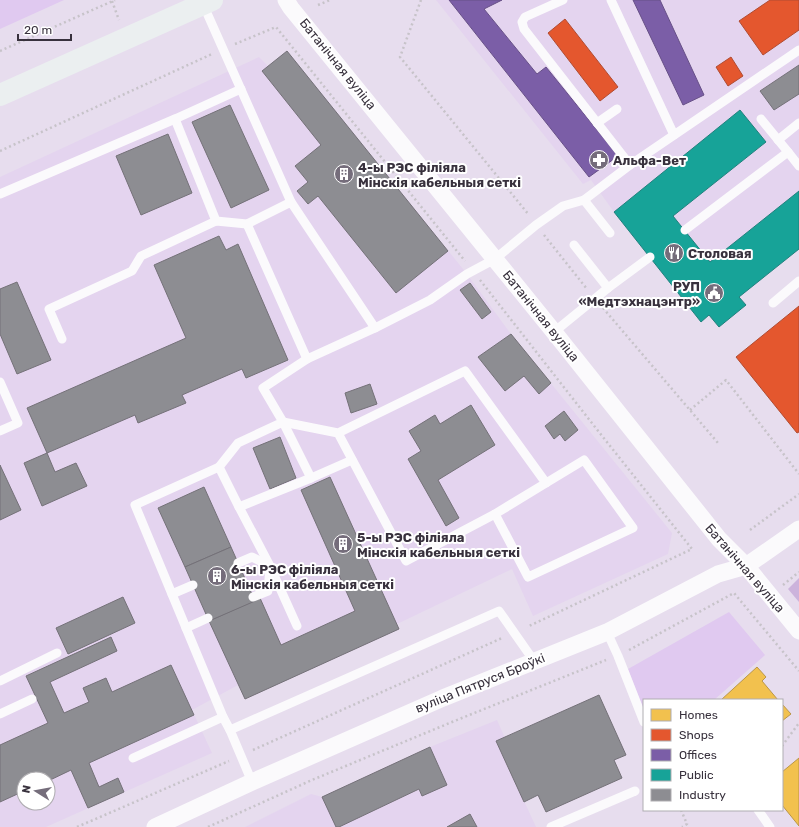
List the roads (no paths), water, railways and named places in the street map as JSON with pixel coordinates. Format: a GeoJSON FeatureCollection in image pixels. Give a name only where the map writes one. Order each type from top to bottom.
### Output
{"type":"FeatureCollection","features":[{"type":"Feature","properties":{"kind":"main road"},"geometry":{"type":"LineString","coordinates":[[0,95],[208,2]]}},
{"type":"Feature","properties":{"kind":"street","name":"Батанічная вуліца"},"geometry":{"type":"LineString","coordinates":[[286,0],[719,539],[746,566],[799,631]]}},
{"type":"Feature","properties":{"kind":"street","name":"вуліца Пятруся Броўкі"},"geometry":{"type":"LineString","coordinates":[[155,827],[252,782],[443,698],[606,632],[718,574],[746,566],[799,529]]}},
{"type":"Feature","properties":{"kind":"lane"},"geometry":{"type":"LineString","coordinates":[[563,0],[525,17],[522,22],[524,29],[630,165]]}},
{"type":"Feature","properties":{"kind":"lane"},"geometry":{"type":"LineString","coordinates":[[611,0],[674,136]]}},
{"type":"Feature","properties":{"kind":"lane"},"geometry":{"type":"LineString","coordinates":[[208,2],[224,49],[240,89],[291,202],[375,328]]}},
{"type":"Feature","properties":{"kind":"lane"},"geometry":{"type":"LineString","coordinates":[[311,478],[283,422],[263,388],[307,359],[375,328],[430,300],[473,271],[495,259],[536,225],[563,206],[584,200],[630,165],[799,50]]}},
{"type":"Feature","properties":{"kind":"lane"},"geometry":{"type":"LineString","coordinates":[[0,194],[175,119],[240,89]]}},
{"type":"Feature","properties":{"kind":"lane"},"geometry":{"type":"LineString","coordinates":[[597,123],[617,109]]}},
{"type":"Feature","properties":{"kind":"lane"},"geometry":{"type":"LineString","coordinates":[[175,119],[216,221]]}},
{"type":"Feature","properties":{"kind":"lane"},"geometry":{"type":"LineString","coordinates":[[762,119],[799,166]]}},
{"type":"Feature","properties":{"kind":"lane"},"geometry":{"type":"LineString","coordinates":[[778,140],[799,123]]}},
{"type":"Feature","properties":{"kind":"lane"},"geometry":{"type":"LineString","coordinates":[[685,230],[788,152]]}},
{"type":"Feature","properties":{"kind":"lane"},"geometry":{"type":"LineString","coordinates":[[584,200],[610,233]]}},
{"type":"Feature","properties":{"kind":"lane"},"geometry":{"type":"LineString","coordinates":[[62,339],[49,309],[132,271],[141,256],[216,221],[247,224],[291,202]]}},
{"type":"Feature","properties":{"kind":"lane"},"geometry":{"type":"LineString","coordinates":[[247,224],[307,359]]}},
{"type":"Feature","properties":{"kind":"lane"},"geometry":{"type":"LineString","coordinates":[[574,245],[608,288]]}},
{"type":"Feature","properties":{"kind":"lane"},"geometry":{"type":"LineString","coordinates":[[554,332],[608,288],[650,257]]}},
{"type":"Feature","properties":{"kind":"lane"},"geometry":{"type":"LineString","coordinates":[[773,303],[799,281]]}},
{"type":"Feature","properties":{"kind":"lane"},"geometry":{"type":"LineString","coordinates":[[252,782],[223,717],[135,505],[219,467],[238,443],[283,422],[338,433],[465,371],[546,484]]}},
{"type":"Feature","properties":{"kind":"lane"},"geometry":{"type":"LineString","coordinates":[[0,382],[18,423],[0,431]]}},
{"type":"Feature","properties":{"kind":"lane"},"geometry":{"type":"LineString","coordinates":[[338,433],[406,561],[495,514],[584,460],[633,528],[528,577],[495,514]]}},
{"type":"Feature","properties":{"kind":"lane"},"geometry":{"type":"LineString","coordinates":[[239,507],[352,460]]}},
{"type":"Feature","properties":{"kind":"lane"},"geometry":{"type":"LineString","coordinates":[[219,467],[270,566],[297,626]]}},
{"type":"Feature","properties":{"kind":"lane"},"geometry":{"type":"LineString","coordinates":[[238,563],[252,557],[270,566]]}},
{"type":"Feature","properties":{"kind":"lane"},"geometry":{"type":"LineString","coordinates":[[253,597],[268,591],[270,566]]}},
{"type":"Feature","properties":{"kind":"lane"},"geometry":{"type":"LineString","coordinates":[[172,594],[193,585]]}},
{"type":"Feature","properties":{"kind":"lane"},"geometry":{"type":"LineString","coordinates":[[230,730],[499,611],[534,661]]}},
{"type":"Feature","properties":{"kind":"lane"},"geometry":{"type":"LineString","coordinates":[[186,628],[208,618]]}},
{"type":"Feature","properties":{"kind":"lane"},"geometry":{"type":"LineString","coordinates":[[606,632],[618,656],[643,719]]}},
{"type":"Feature","properties":{"kind":"lane"},"geometry":{"type":"LineString","coordinates":[[0,681],[57,653]]}},
{"type":"Feature","properties":{"kind":"lane"},"geometry":{"type":"LineString","coordinates":[[0,714],[32,699]]}},
{"type":"Feature","properties":{"kind":"lane"},"geometry":{"type":"LineString","coordinates":[[133,758],[223,717]]}},
{"type":"Feature","properties":{"kind":"lane"},"geometry":{"type":"LineString","coordinates":[[551,827],[635,791]]}},
{"type":"Feature","properties":{"kind":"lane"},"geometry":{"type":"LineString","coordinates":[[759,811],[770,827]]}},
{"type":"Feature","properties":{"kind":"place","name":"Альфа-Вет"},"geometry":{"type":"Point","coordinates":[599,160]}},
{"type":"Feature","properties":{"kind":"place","name":"4-ы РЭС філіяла Мінскія кабельныя сеткі"},"geometry":{"type":"Point","coordinates":[344,174]}},
{"type":"Feature","properties":{"kind":"place","name":"Столовая"},"geometry":{"type":"Point","coordinates":[674,253]}},
{"type":"Feature","properties":{"kind":"place","name":"РУП «Медтэхнацэнтр»"},"geometry":{"type":"Point","coordinates":[714,293]}},
{"type":"Feature","properties":{"kind":"place","name":"5-ы РЭС філіяла Мінскія кабельныя сеткі"},"geometry":{"type":"Point","coordinates":[343,544]}},
{"type":"Feature","properties":{"kind":"place","name":"6-ы РЭС філіяла Мінскія кабельныя сеткі"},"geometry":{"type":"Point","coordinates":[217,576]}}]}
